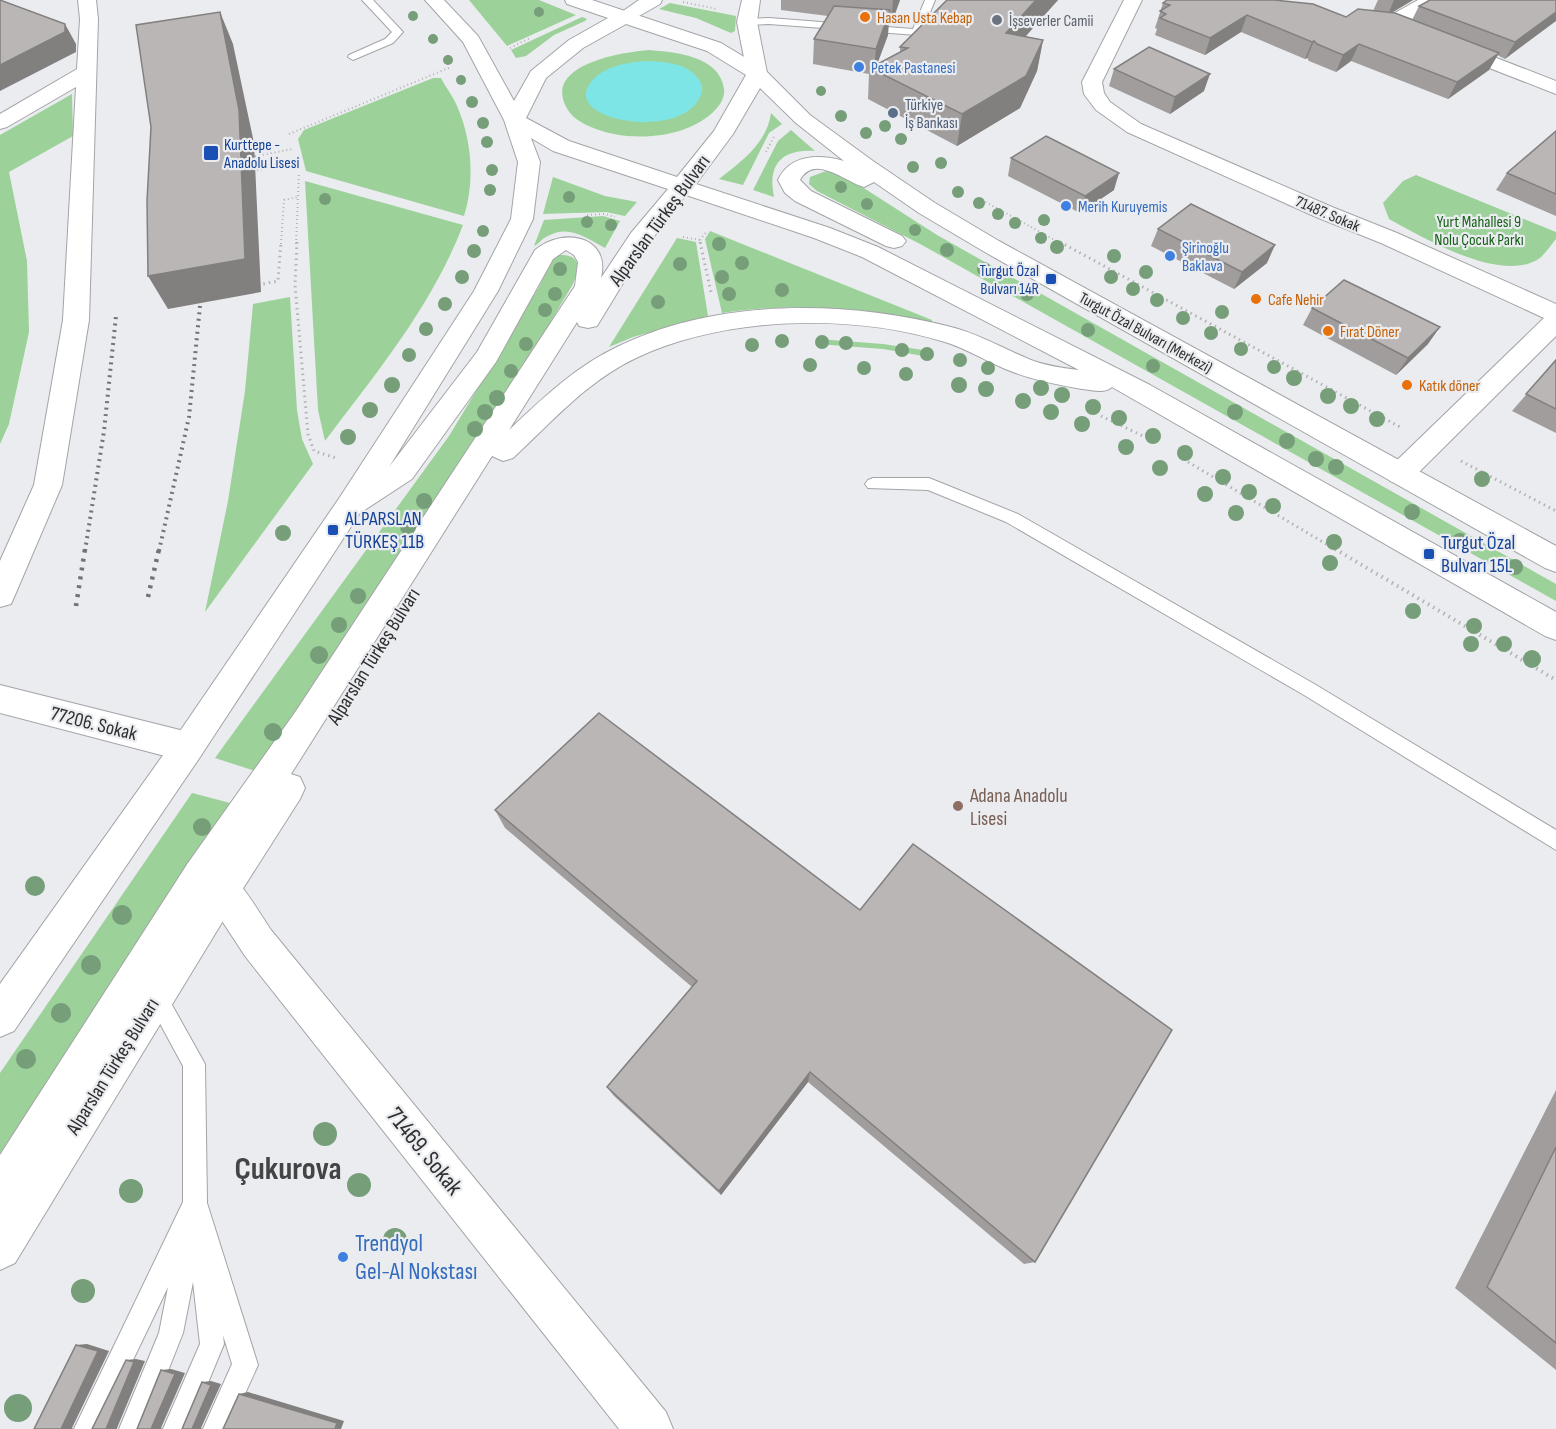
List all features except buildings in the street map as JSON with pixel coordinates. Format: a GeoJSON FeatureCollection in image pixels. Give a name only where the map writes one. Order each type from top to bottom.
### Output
{"type":"FeatureCollection","features":[{"type":"Feature","properties":{"kind":"main road"},"geometry":{"type":"LineString","coordinates":[[0,595],[48,485],[76,320],[89,19],[87,0]]}},
{"type":"Feature","properties":{"kind":"main road"},"geometry":{"type":"LineString","coordinates":[[0,1017],[188,747],[350,505],[486,291],[522,219],[529,162],[514,120],[471,40],[434,0]]}},
{"type":"Feature","properties":{"kind":"main road","name":"Turgut Özal Bulvarı (Merkezi)"},"geometry":{"type":"LineString","coordinates":[[574,0],[714,47],[757,73],[803,119],[865,166],[927,208],[1556,560]]}},
{"type":"Feature","properties":{"kind":"main road"},"geometry":{"type":"LineString","coordinates":[[514,120],[538,75],[576,44],[653,0]]}},
{"type":"Feature","properties":{"kind":"main road"},"geometry":{"type":"LineString","coordinates":[[751,0],[747,22],[757,73]]}},
{"type":"Feature","properties":{"kind":"main road","name":"71487. Sokak"},"geometry":{"type":"LineString","coordinates":[[1133,0],[1092,82],[1094,94],[1103,106],[1123,121],[1556,314]]}},
{"type":"Feature","properties":{"kind":"main road"},"geometry":{"type":"LineString","coordinates":[[1391,23],[1432,0]]}},
{"type":"Feature","properties":{"kind":"main road"},"geometry":{"type":"LineString","coordinates":[[1368,21],[1391,23],[1413,32]]}},
{"type":"Feature","properties":{"kind":"main road"},"geometry":{"type":"LineString","coordinates":[[1435,40],[1556,88]]}},
{"type":"Feature","properties":{"kind":"main road"},"geometry":{"type":"LineString","coordinates":[[0,123],[87,72]]}},
{"type":"Feature","properties":{"kind":"main road","name":"Alparslan Türkeş Bulvarı"},"geometry":{"type":"LineString","coordinates":[[211,882],[503,451],[643,235],[684,187],[744,104],[757,73]]}},
{"type":"Feature","properties":{"kind":"main road"},"geometry":{"type":"LineString","coordinates":[[514,120],[561,146],[822,233],[870,252],[1141,391],[1556,627]]}},
{"type":"Feature","properties":{"kind":"main road"},"geometry":{"type":"LineString","coordinates":[[1051,279],[982,254],[841,166],[816,163],[803,166],[791,173],[789,180],[793,188],[802,195],[977,284],[1141,391]]}},
{"type":"Feature","properties":{"kind":"main road"},"geometry":{"type":"LineString","coordinates":[[0,1193],[152,977],[308,721],[587,286],[591,265],[587,253],[575,245],[564,243],[543,255],[487,356],[402,472],[350,505]]}},
{"type":"Feature","properties":{"kind":"main road"},"geometry":{"type":"LineString","coordinates":[[503,451],[575,385],[620,356],[664,337],[740,320],[822,316],[907,326],[951,335],[1023,367],[1141,391]]}},
{"type":"Feature","properties":{"kind":"main road"},"geometry":{"type":"LineString","coordinates":[[1400,474],[1556,321]]}},
{"type":"Feature","properties":{"kind":"main road","name":"77206. Sokak"},"geometry":{"type":"LineString","coordinates":[[0,699],[188,747]]}},
{"type":"Feature","properties":{"kind":"main road","name":"71469. Sokak"},"geometry":{"type":"LineString","coordinates":[[211,882],[649,1429]]}},
{"type":"Feature","properties":{"kind":"main road","name":"Alparslan Türkeş Bulvarı"},"geometry":{"type":"LineString","coordinates":[[0,1248],[152,977]]}},
{"type":"Feature","properties":{"kind":"lane"},"geometry":{"type":"LineString","coordinates":[[353,57],[389,41],[398,32],[367,0]]}},
{"type":"Feature","properties":{"kind":"lane"},"geometry":{"type":"LineString","coordinates":[[747,22],[769,21],[917,32],[930,0]]}},
{"type":"Feature","properties":{"kind":"lane"},"geometry":{"type":"LineString","coordinates":[[873,484],[929,484],[1012,518],[1310,690],[1556,841]]}},
{"type":"Feature","properties":{"kind":"lane"},"geometry":{"type":"LineString","coordinates":[[152,977],[194,1064],[195,1203],[212,1344],[176,1429]]}},
{"type":"Feature","properties":{"kind":"lane"},"geometry":{"type":"LineString","coordinates":[[87,1429],[195,1203]]}},
{"type":"Feature","properties":{"kind":"lane"},"geometry":{"type":"LineString","coordinates":[[132,1429],[171,1333],[195,1203]]}},
{"type":"Feature","properties":{"kind":"lane"},"geometry":{"type":"LineString","coordinates":[[195,1203],[244,1365],[216,1429]]}},
{"type":"Feature","properties":{"kind":"path"},"geometry":{"type":"LineString","coordinates":[[674,0],[726,11]]}},
{"type":"Feature","properties":{"kind":"path"},"geometry":{"type":"LineString","coordinates":[[289,134],[457,65]]}},
{"type":"Feature","properties":{"kind":"path"},"geometry":{"type":"LineString","coordinates":[[246,158],[293,149]]}},
{"type":"Feature","properties":{"kind":"path"},"geometry":{"type":"LineString","coordinates":[[247,173],[296,163]]}},
{"type":"Feature","properties":{"kind":"path"},"geometry":{"type":"LineString","coordinates":[[298,173],[295,285],[308,434],[314,451],[343,460]]}},
{"type":"Feature","properties":{"kind":"path"},"geometry":{"type":"LineString","coordinates":[[976,196],[1402,428]]}},
{"type":"Feature","properties":{"kind":"path"},"geometry":{"type":"LineString","coordinates":[[248,287],[278,281],[284,200],[298,197]]}},
{"type":"Feature","properties":{"kind":"path"},"geometry":{"type":"LineString","coordinates":[[707,231],[700,240],[712,299]]}},
{"type":"Feature","properties":{"kind":"path"},"geometry":{"type":"LineString","coordinates":[[679,236],[700,240]]}},
{"type":"Feature","properties":{"kind":"path"},"geometry":{"type":"LineString","coordinates":[[1095,413],[1146,437]]}},
{"type":"Feature","properties":{"kind":"path"},"geometry":{"type":"LineString","coordinates":[[1454,458],[1556,512]]}},
{"type":"Feature","properties":{"kind":"path"},"geometry":{"type":"LineString","coordinates":[[1184,459],[1556,680]]}},
{"type":"Feature","properties":{"kind":"green space"},"geometry":{"type":"Polygon","coordinates":[[[469,0],[539,0],[576,15],[507,46],[469,0]]]}},
{"type":"Feature","properties":{"kind":"green space"},"geometry":{"type":"Polygon","coordinates":[[[670,3],[736,16],[735,31],[731,33],[696,18],[659,9],[670,3]]]}},
{"type":"Feature","properties":{"kind":"green space"},"geometry":{"type":"Polygon","coordinates":[[[582,17],[587,19],[554,35],[526,56],[516,58],[511,50],[582,17]]]}},
{"type":"Feature","properties":{"kind":"green space"},"geometry":{"type":"Polygon","coordinates":[[[649,50],[695,58],[714,69],[721,78],[724,89],[718,107],[690,127],[674,133],[639,137],[606,132],[591,127],[570,113],[563,99],[563,86],[569,76],[594,61],[649,50]]]}},
{"type":"Feature","properties":{"kind":"green space"},"geometry":{"type":"Polygon","coordinates":[[[433,78],[441,78],[457,106],[466,133],[471,175],[464,216],[306,171],[298,139],[304,130],[433,78]]]}},
{"type":"Feature","properties":{"kind":"green space"},"geometry":{"type":"Polygon","coordinates":[[[72,94],[73,136],[9,172],[27,261],[29,332],[9,424],[0,444],[0,135],[72,94]]]}},
{"type":"Feature","properties":{"kind":"green space"},"geometry":{"type":"Polygon","coordinates":[[[771,113],[782,124],[769,133],[743,185],[719,179],[745,158],[759,142],[769,124],[771,113]]]}},
{"type":"Feature","properties":{"kind":"green space"},"geometry":{"type":"Polygon","coordinates":[[[791,130],[815,151],[794,153],[780,161],[773,175],[774,197],[753,190],[778,141],[791,130]]]}},
{"type":"Feature","properties":{"kind":"green space"},"geometry":{"type":"Polygon","coordinates":[[[826,171],[845,176],[937,235],[1556,584],[1556,601],[922,245],[817,191],[809,184],[810,177],[826,171]]]}},
{"type":"Feature","properties":{"kind":"green space","name":"Yurt Mahallesi 9 Nolu Çocuk Parkı"},"geometry":{"type":"Polygon","coordinates":[[[1416,175],[1556,232],[1556,239],[1537,260],[1521,265],[1502,266],[1462,255],[1421,237],[1389,219],[1383,203],[1403,181],[1416,175]]]}},
{"type":"Feature","properties":{"kind":"green space"},"geometry":{"type":"Polygon","coordinates":[[[553,177],[605,196],[637,202],[625,216],[606,212],[543,214],[553,177]]]}},
{"type":"Feature","properties":{"kind":"green space"},"geometry":{"type":"Polygon","coordinates":[[[305,181],[463,225],[436,283],[402,338],[325,441],[318,410],[305,181]]]}},
{"type":"Feature","properties":{"kind":"green space"},"geometry":{"type":"Polygon","coordinates":[[[603,216],[620,221],[605,248],[571,232],[556,233],[534,246],[544,220],[603,216]]]}},
{"type":"Feature","properties":{"kind":"green space"},"geometry":{"type":"Polygon","coordinates":[[[710,231],[932,320],[932,322],[874,312],[817,308],[760,309],[722,313],[705,239],[710,231]]]}},
{"type":"Feature","properties":{"kind":"green space"},"geometry":{"type":"Polygon","coordinates":[[[677,238],[696,242],[708,316],[633,337],[609,347],[677,238]]]}},
{"type":"Feature","properties":{"kind":"green space"},"geometry":{"type":"Polygon","coordinates":[[[560,255],[572,257],[579,267],[573,284],[509,392],[261,773],[215,758],[449,436],[539,287],[553,258],[560,255]]]}},
{"type":"Feature","properties":{"kind":"green space"},"geometry":{"type":"Polygon","coordinates":[[[290,297],[297,410],[302,439],[313,464],[205,612],[228,501],[245,391],[253,304],[290,297]]]}},
{"type":"Feature","properties":{"kind":"green space"},"geometry":{"type":"Polygon","coordinates":[[[818,339],[883,344],[930,351],[929,357],[883,349],[818,344],[818,339]]]}},
{"type":"Feature","properties":{"kind":"green space"},"geometry":{"type":"Polygon","coordinates":[[[192,793],[238,805],[0,1162],[0,1073],[192,793]]]}},
{"type":"Feature","properties":{"kind":"water"},"geometry":{"type":"Polygon","coordinates":[[[645,61],[679,65],[696,76],[702,91],[689,111],[671,119],[649,122],[627,121],[607,115],[592,107],[586,96],[591,82],[596,77],[615,66],[645,61]]]}},
{"type":"Feature","properties":{"kind":"railway"},"geometry":{"type":"LineString","coordinates":[[159,551],[189,417],[200,306]]}},
{"type":"Feature","properties":{"kind":"railway"},"geometry":{"type":"LineString","coordinates":[[85,551],[104,431],[116,316]]}},
{"type":"Feature","properties":{"kind":"railway"},"geometry":{"type":"LineString","coordinates":[[76,606],[85,549]]}},
{"type":"Feature","properties":{"kind":"railway"},"geometry":{"type":"LineString","coordinates":[[148,597],[159,549]]}},
{"type":"Feature","properties":{"kind":"place","name":"Hasan Usta Kebap"},"geometry":{"type":"Point","coordinates":[865,17]}},
{"type":"Feature","properties":{"kind":"place","name":"İşseverler Camii"},"geometry":{"type":"Point","coordinates":[997,20]}},
{"type":"Feature","properties":{"kind":"place","name":"Petek Pastanesi"},"geometry":{"type":"Point","coordinates":[859,67]}},
{"type":"Feature","properties":{"kind":"place","name":"Türkiye İş Bankası"},"geometry":{"type":"Point","coordinates":[893,113]}},
{"type":"Feature","properties":{"kind":"place","name":"Kurttepe - Anadolu Lisesi"},"geometry":{"type":"Point","coordinates":[211,153]}},
{"type":"Feature","properties":{"kind":"place","name":"Merih Kuruyemis"},"geometry":{"type":"Point","coordinates":[1066,206]}},
{"type":"Feature","properties":{"kind":"place","name":"Şirinoğlu Baklava"},"geometry":{"type":"Point","coordinates":[1170,256]}},
{"type":"Feature","properties":{"kind":"place","name":"Turgut Özal Bulvarı 14R"},"geometry":{"type":"Point","coordinates":[1051,279]}},
{"type":"Feature","properties":{"kind":"place","name":"Cafe Nehir"},"geometry":{"type":"Point","coordinates":[1256,299]}},
{"type":"Feature","properties":{"kind":"place","name":"Fırat Döner"},"geometry":{"type":"Point","coordinates":[1328,331]}},
{"type":"Feature","properties":{"kind":"place","name":"Katık döner"},"geometry":{"type":"Point","coordinates":[1407,385]}},
{"type":"Feature","properties":{"kind":"place","name":"ALPARSLAN TÜRKEŞ 11B"},"geometry":{"type":"Point","coordinates":[333,530]}},
{"type":"Feature","properties":{"kind":"place","name":"Turgut Özal Bulvarı 15L"},"geometry":{"type":"Point","coordinates":[1429,554]}},
{"type":"Feature","properties":{"kind":"place","name":"Adana Anadolu Lisesi"},"geometry":{"type":"Point","coordinates":[958,806]}},
{"type":"Feature","properties":{"kind":"place","name":"Trendyol Gel-Al Nokstası"},"geometry":{"type":"Point","coordinates":[343,1257]}},
{"type":"Feature","properties":{"kind":"district","name":"Çukurova"},"geometry":{"type":"Point","coordinates":[288,1168]}}]}
